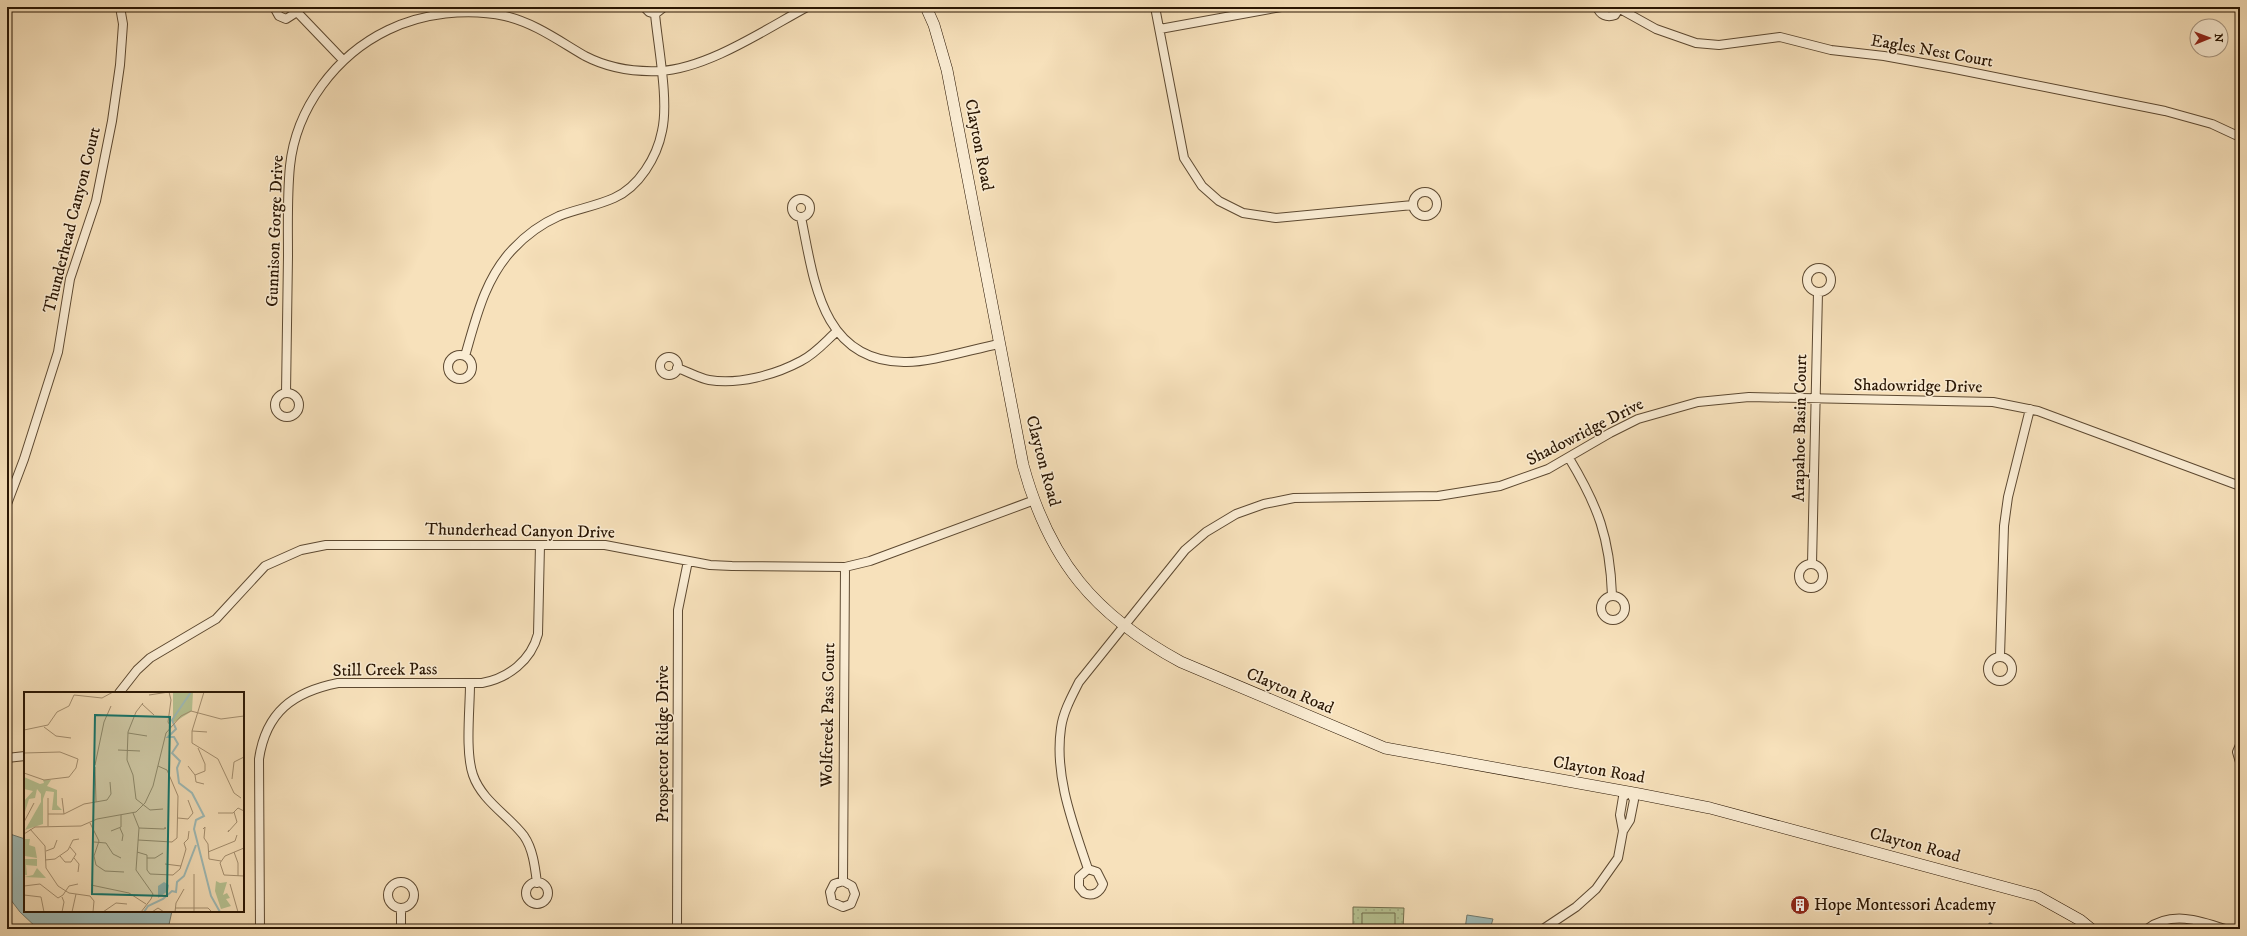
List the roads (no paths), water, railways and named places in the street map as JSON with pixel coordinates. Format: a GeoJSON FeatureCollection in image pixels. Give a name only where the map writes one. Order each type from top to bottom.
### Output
{"type":"FeatureCollection","features":[{"type":"Feature","properties":{"kind":"main road","name":"Clayton Road"},"geometry":{"type":"LineString","coordinates":[[926,7],[941,47],[948,76],[999,344],[1023,465],[1032,501],[1046,530],[1070,571],[1099,604],[1124,626],[1154,648],[1181,662],[1385,748],[1630,792],[1710,808],[1994,883],[2044,899],[2080,920],[2091,929]]}},
{"type":"Feature","properties":{"kind":"street","name":"Thunderhead Canyon Court"},"geometry":{"type":"LineString","coordinates":[[7,504],[24,459],[58,352],[70,279],[96,201],[112,121],[120,65],[123,24],[120,7]]}},
{"type":"Feature","properties":{"kind":"street"},"geometry":{"type":"LineString","coordinates":[[274,7],[276,13],[283,18],[291,18],[298,10],[343,60]]}},
{"type":"Feature","properties":{"kind":"street"},"geometry":{"type":"LineString","coordinates":[[644,7],[649,12],[655,14]]}},
{"type":"Feature","properties":{"kind":"street"},"geometry":{"type":"LineString","coordinates":[[655,14],[664,7]]}},
{"type":"Feature","properties":{"kind":"street","name":"Gunnison Gorge Drive"},"geometry":{"type":"LineString","coordinates":[[286,393],[290,166],[297,134],[308,108],[318,91],[343,60],[379,34],[410,21],[431,15],[477,13],[503,16],[523,21],[602,63],[639,71],[661,71],[686,66],[704,60],[807,7]]}},
{"type":"Feature","properties":{"kind":"street"},"geometry":{"type":"LineString","coordinates":[[1155,7],[1184,158],[1202,186],[1219,201],[1243,213],[1276,218],[1413,205]]}},
{"type":"Feature","properties":{"kind":"street"},"geometry":{"type":"LineString","coordinates":[[1160,30],[1281,7]]}},
{"type":"Feature","properties":{"kind":"street","name":"Eagles Nest Court"},"geometry":{"type":"LineString","coordinates":[[1597,7],[1601,14],[1608,16],[1615,15],[1620,8],[1656,29],[1696,43],[1719,45],[1780,38],[1831,50],[1938,65],[2165,111],[2212,124],[2240,137]]}},
{"type":"Feature","properties":{"kind":"street"},"geometry":{"type":"LineString","coordinates":[[465,356],[491,279],[514,248],[533,231],[550,221],[616,197],[632,185],[647,167],[656,150],[663,131],[664,116],[655,14]]}},
{"type":"Feature","properties":{"kind":"street"},"geometry":{"type":"LineString","coordinates":[[801,217],[820,302],[836,332],[853,346],[869,355],[904,362],[999,344]]}},
{"type":"Feature","properties":{"kind":"street","name":"Arapahoe Basin Court"},"geometry":{"type":"LineString","coordinates":[[1812,564],[1818,292]]}},
{"type":"Feature","properties":{"kind":"street"},"geometry":{"type":"LineString","coordinates":[[677,368],[708,380],[748,379],[786,368],[802,361],[821,347],[836,332]]}},
{"type":"Feature","properties":{"kind":"street","name":"Shadowridge Drive"},"geometry":{"type":"LineString","coordinates":[[1088,869],[1067,804],[1059,755],[1061,727],[1079,682],[1193,542],[1219,523],[1249,509],[1276,501],[1310,497],[1438,496],[1473,492],[1519,481],[1569,458],[1610,433],[1638,419],[1684,405],[1733,398],[1815,398],[1993,402],[2030,409],[2240,486]]}},
{"type":"Feature","properties":{"kind":"street"},"geometry":{"type":"LineString","coordinates":[[2000,656],[2004,526],[2008,497],[2030,409]]}},
{"type":"Feature","properties":{"kind":"street"},"geometry":{"type":"LineString","coordinates":[[1569,458],[1594,503],[1603,526],[1608,545],[1612,595]]}},
{"type":"Feature","properties":{"kind":"street","name":"Thunderhead Canyon Drive"},"geometry":{"type":"LineString","coordinates":[[119,692],[137,670],[150,658],[216,619],[265,566],[302,550],[326,545],[606,545],[688,560],[732,566],[845,567],[870,561],[1032,501]]}},
{"type":"Feature","properties":{"kind":"street","name":"Still Creek Pass"},"geometry":{"type":"LineString","coordinates":[[260,929],[259,759],[265,733],[270,722],[278,712],[304,692],[338,683],[470,684],[493,681],[505,676],[522,663],[535,645],[538,634],[540,545]]}},
{"type":"Feature","properties":{"kind":"street","name":"Prospector Ridge Drive"},"geometry":{"type":"LineString","coordinates":[[677,929],[678,610],[688,560]]}},
{"type":"Feature","properties":{"kind":"street","name":"Wolfcreek Pass Court"},"geometry":{"type":"LineString","coordinates":[[843,881],[841,864],[845,567]]}},
{"type":"Feature","properties":{"kind":"street"},"geometry":{"type":"LineString","coordinates":[[470,684],[470,758],[473,775],[485,796],[524,836],[534,861],[538,883]]}},
{"type":"Feature","properties":{"kind":"street"},"geometry":{"type":"LineString","coordinates":[[2240,745],[2237,752],[2240,762]]}},
{"type":"Feature","properties":{"kind":"street"},"geometry":{"type":"LineString","coordinates":[[7,758],[24,756]]}},
{"type":"Feature","properties":{"kind":"street"},"geometry":{"type":"LineString","coordinates":[[1543,929],[1576,907],[1596,889],[1618,858],[1623,831],[1620,815],[1623,797],[1630,792]]}},
{"type":"Feature","properties":{"kind":"street"},"geometry":{"type":"LineString","coordinates":[[401,908],[401,929]]}},
{"type":"Feature","properties":{"kind":"street"},"geometry":{"type":"LineString","coordinates":[[2147,929],[2163,921],[2178,918],[2193,919],[2225,929]]}},
{"type":"Feature","properties":{"kind":"water"},"geometry":{"type":"Polygon","coordinates":[[[7,833],[24,839],[24,912],[172,912],[168,929],[38,929],[20,912],[7,895],[7,833]]]}},
{"type":"Feature","properties":{"kind":"water"},"geometry":{"type":"Polygon","coordinates":[[[1467,915],[1493,919],[1490,929],[1465,929],[1467,915]]]}},
{"type":"Feature","properties":{"kind":"waterway"},"geometry":{"type":"LineString","coordinates":[[1985,929],[1990,924],[2001,929]]}},
{"type":"Feature","properties":{"kind":"place","name":"Hope Montessori Academy"},"geometry":{"type":"Point","coordinates":[1800,905]}}]}
